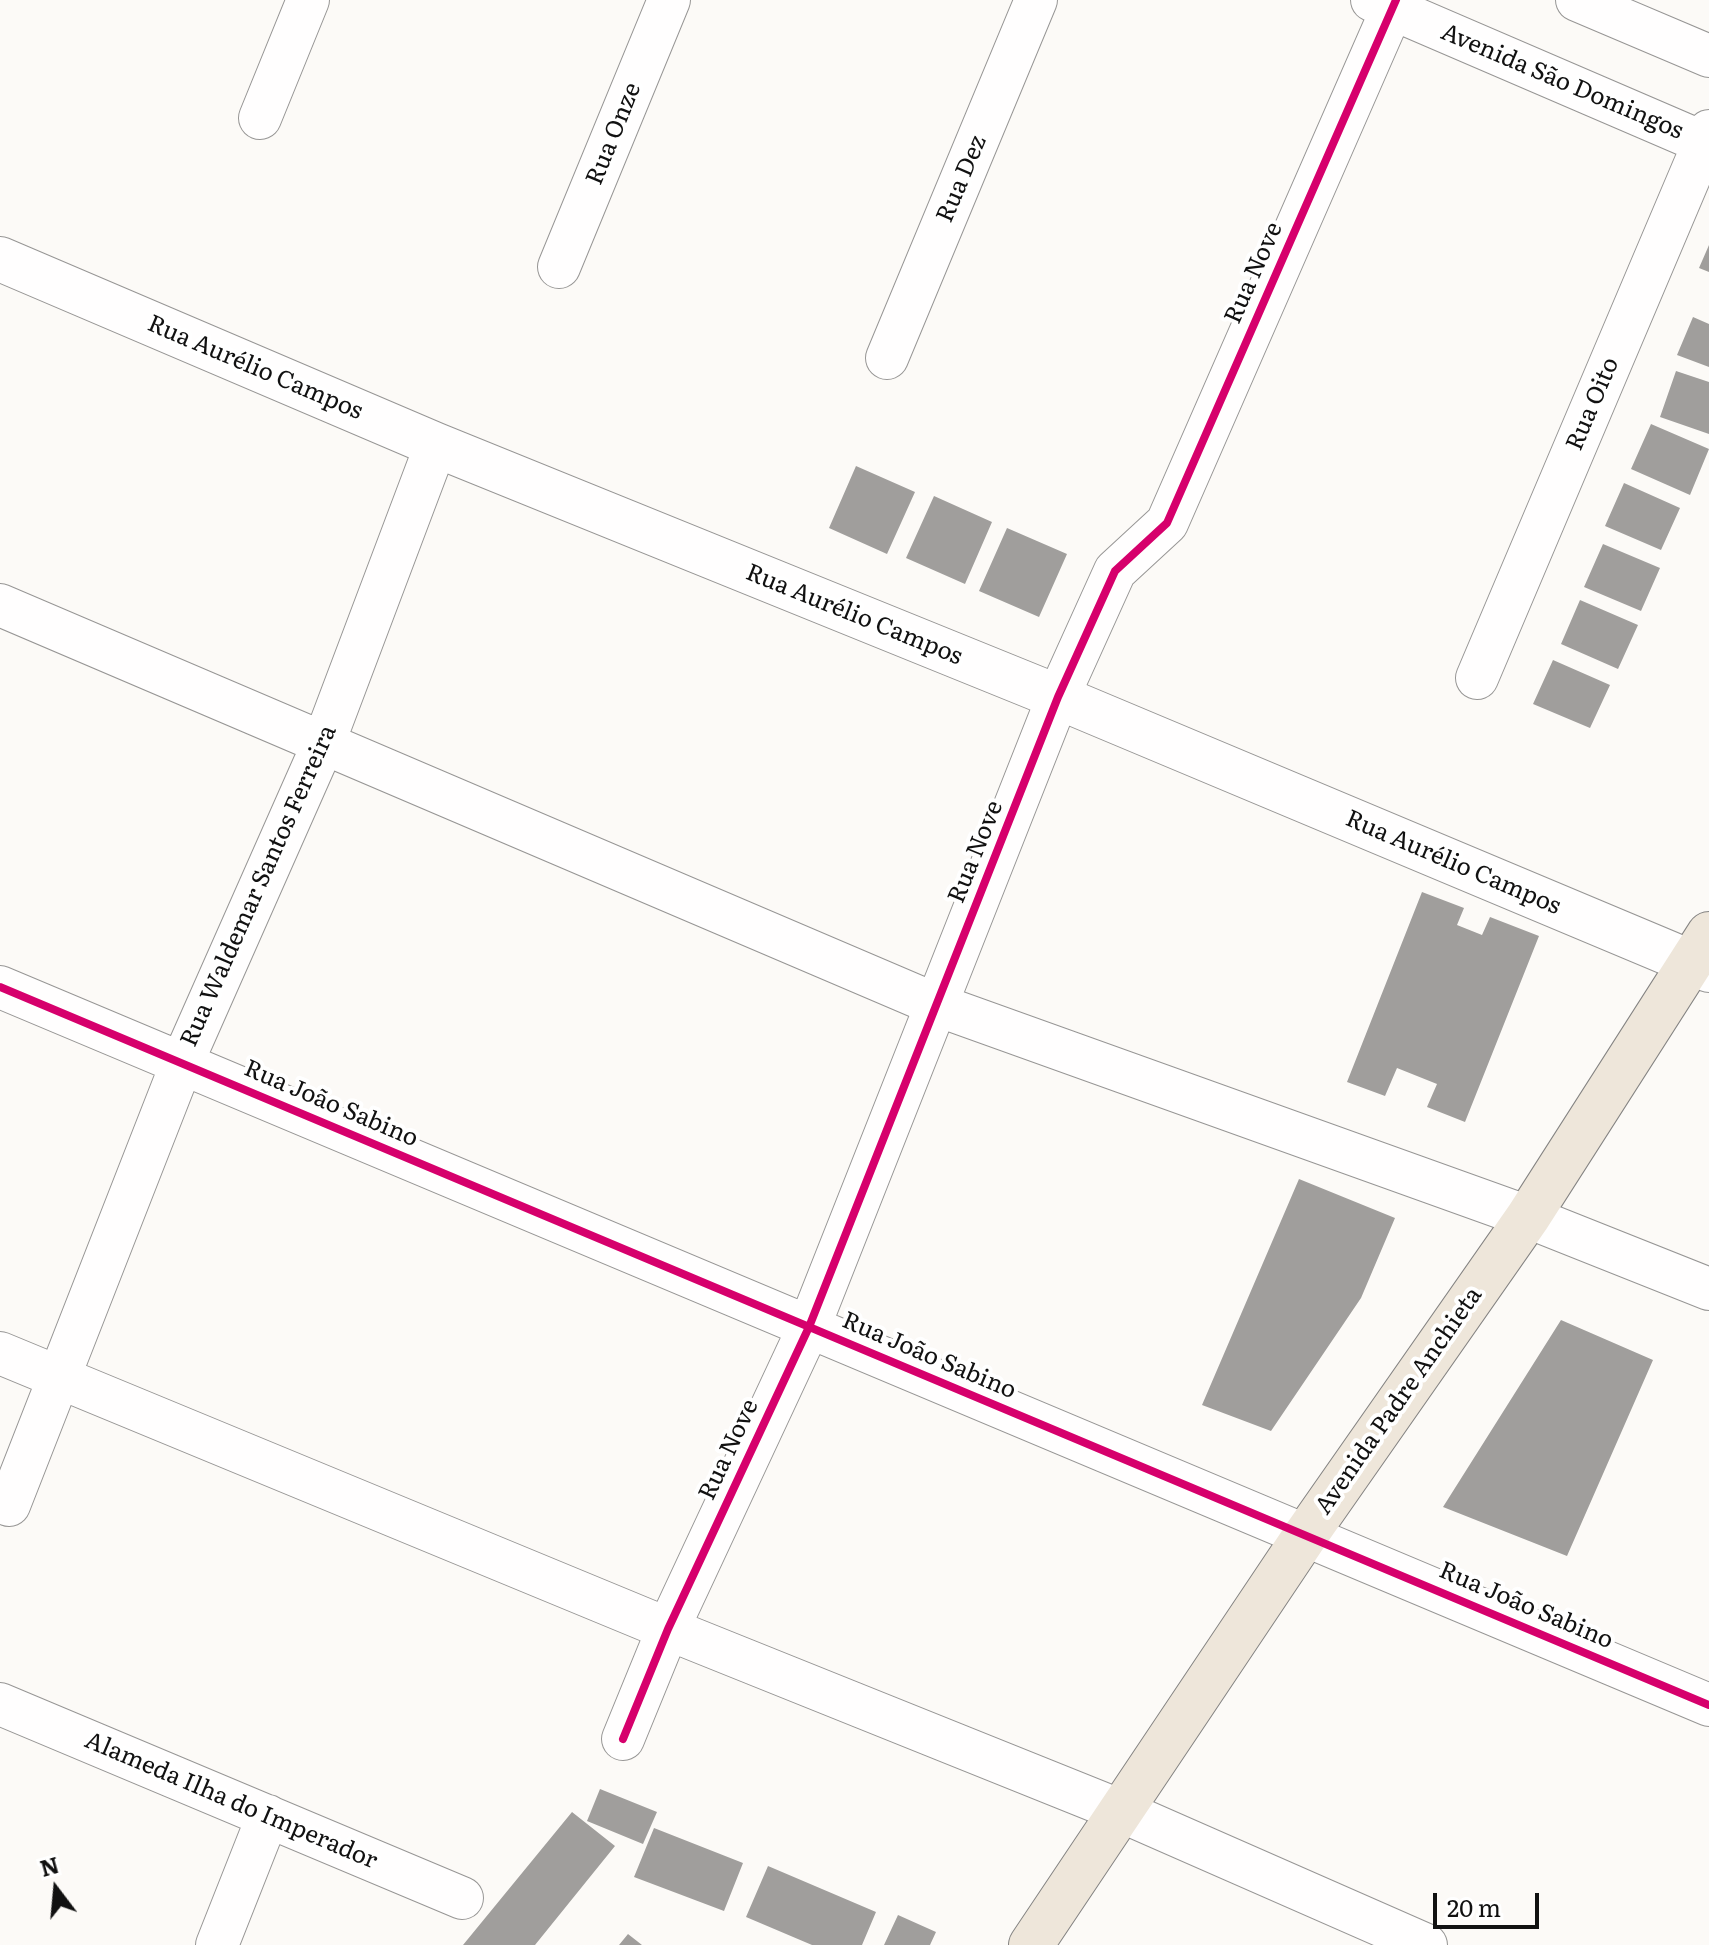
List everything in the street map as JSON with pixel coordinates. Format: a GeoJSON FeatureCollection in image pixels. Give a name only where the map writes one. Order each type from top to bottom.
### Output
{"type":"FeatureCollection","features":[{"type":"Feature","properties":{"kind":"main road","name":"Avenida Padre Anchieta"},"geometry":{"type":"LineString","coordinates":[[1031,1945],[1305,1536],[1528,1217],[1703,955]]}},
{"type":"Feature","properties":{"kind":"street"},"geometry":{"type":"LineString","coordinates":[[260,118],[308,0]]}},
{"type":"Feature","properties":{"kind":"street","name":"Rua Onze"},"geometry":{"type":"LineString","coordinates":[[559,267],[669,0]]}},
{"type":"Feature","properties":{"kind":"street","name":"Rua Dez"},"geometry":{"type":"LineString","coordinates":[[887,358],[1036,0]]}},
{"type":"Feature","properties":{"kind":"street"},"geometry":{"type":"LineString","coordinates":[[1577,0],[1709,56]]}},
{"type":"Feature","properties":{"kind":"street","name":"Avenida São Domingos"},"geometry":{"type":"LineString","coordinates":[[1386,3],[1707,139]]}},
{"type":"Feature","properties":{"kind":"street","name":"Rua Nove"},"geometry":{"type":"LineString","coordinates":[[623,1739],[668,1629],[809,1327],[1058,697],[1115,571],[1167,523],[1386,3]]}},
{"type":"Feature","properties":{"kind":"street","name":"Rua Oito"},"geometry":{"type":"LineString","coordinates":[[1477,678],[1707,139]]}},
{"type":"Feature","properties":{"kind":"street","name":"Rua Aurélio Campos"},"geometry":{"type":"LineString","coordinates":[[0,259],[436,445],[1703,955]]}},
{"type":"Feature","properties":{"kind":"street","name":"Rua Waldemar Santos Ferreira"},"geometry":{"type":"LineString","coordinates":[[9,1505],[182,1063],[324,742],[436,445]]}},
{"type":"Feature","properties":{"kind":"street"},"geometry":{"type":"LineString","coordinates":[[0,605],[937,1005],[1528,1217],[1709,1289]]}},
{"type":"Feature","properties":{"kind":"street","name":"Rua João Sabino"},"geometry":{"type":"LineString","coordinates":[[0,987],[1709,1705]]}},
{"type":"Feature","properties":{"kind":"street"},"geometry":{"type":"LineString","coordinates":[[0,1353],[668,1629],[1121,1811],[1426,1945]]}},
{"type":"Feature","properties":{"kind":"street","name":"Alameda Ilha do Imperador"},"geometry":{"type":"LineString","coordinates":[[0,1704],[462,1898]]}},
{"type":"Feature","properties":{"kind":"street"},"geometry":{"type":"LineString","coordinates":[[217,1945],[268,1816]]}},
{"type":"Feature","properties":{"kind":"building"},"geometry":{"type":"Polygon","coordinates":[[[1709,245],[1709,272],[1699,268],[1709,245]]]}},
{"type":"Feature","properties":{"kind":"building"},"geometry":{"type":"Polygon","coordinates":[[[1693,317],[1709,324],[1709,367],[1677,355],[1693,317]]]}},
{"type":"Feature","properties":{"kind":"building"},"geometry":{"type":"Polygon","coordinates":[[[1676,371],[1709,382],[1709,434],[1660,417],[1676,371]]]}},
{"type":"Feature","properties":{"kind":"building"},"geometry":{"type":"Polygon","coordinates":[[[1651,424],[1709,449],[1690,495],[1631,469],[1651,424]]]}},
{"type":"Feature","properties":{"kind":"building"},"geometry":{"type":"Polygon","coordinates":[[[856,466],[915,492],[887,554],[829,528],[856,466]]]}},
{"type":"Feature","properties":{"kind":"building"},"geometry":{"type":"Polygon","coordinates":[[[1624,483],[1680,508],[1661,550],[1605,526],[1624,483]]]}},
{"type":"Feature","properties":{"kind":"building"},"geometry":{"type":"Polygon","coordinates":[[[934,496],[992,522],[965,584],[906,558],[934,496]]]}},
{"type":"Feature","properties":{"kind":"building"},"geometry":{"type":"Polygon","coordinates":[[[1007,528],[1067,554],[1039,617],[979,591],[1007,528]]]}},
{"type":"Feature","properties":{"kind":"building"},"geometry":{"type":"Polygon","coordinates":[[[1603,544],[1660,568],[1641,611],[1584,587],[1603,544]]]}},
{"type":"Feature","properties":{"kind":"building"},"geometry":{"type":"Polygon","coordinates":[[[1580,600],[1638,625],[1618,669],[1561,644],[1580,600]]]}},
{"type":"Feature","properties":{"kind":"building"},"geometry":{"type":"Polygon","coordinates":[[[1553,660],[1610,685],[1590,728],[1533,704],[1553,660]]]}},
{"type":"Feature","properties":{"kind":"building"},"geometry":{"type":"Polygon","coordinates":[[[1422,892],[1464,908],[1457,925],[1482,935],[1490,917],[1539,936],[1465,1122],[1427,1107],[1437,1084],[1397,1068],[1385,1096],[1347,1082],[1422,892]]]}},
{"type":"Feature","properties":{"kind":"building"},"geometry":{"type":"Polygon","coordinates":[[[1299,1179],[1395,1218],[1361,1298],[1271,1431],[1202,1405],[1299,1179]]]}},
{"type":"Feature","properties":{"kind":"building"},"geometry":{"type":"Polygon","coordinates":[[[1561,1320],[1653,1360],[1567,1556],[1443,1507],[1561,1320]]]}},
{"type":"Feature","properties":{"kind":"building"},"geometry":{"type":"Polygon","coordinates":[[[600,1789],[657,1812],[643,1844],[587,1821],[600,1789]]]}},
{"type":"Feature","properties":{"kind":"building"},"geometry":{"type":"Polygon","coordinates":[[[572,1812],[615,1846],[535,1945],[463,1945],[572,1812]]]}},
{"type":"Feature","properties":{"kind":"building"},"geometry":{"type":"Polygon","coordinates":[[[654,1828],[743,1863],[724,1911],[634,1877],[654,1828]]]}},
{"type":"Feature","properties":{"kind":"building"},"geometry":{"type":"Polygon","coordinates":[[[768,1866],[876,1912],[862,1945],[812,1945],[746,1917],[768,1866]]]}},
{"type":"Feature","properties":{"kind":"building"},"geometry":{"type":"Polygon","coordinates":[[[898,1915],[936,1932],[930,1945],[884,1945],[898,1915]]]}},
{"type":"Feature","properties":{"kind":"building"},"geometry":{"type":"Polygon","coordinates":[[[628,1934],[642,1945],[619,1945],[628,1934]]]}},
{"type":"Feature","properties":{"kind":"cycle path"},"geometry":{"type":"LineString","coordinates":[[623,1739],[668,1629],[809,1327],[1058,697],[1115,571],[1167,523],[1396,0]]}},
{"type":"Feature","properties":{"kind":"cycle path"},"geometry":{"type":"LineString","coordinates":[[0,987],[1709,1705]]}}]}
